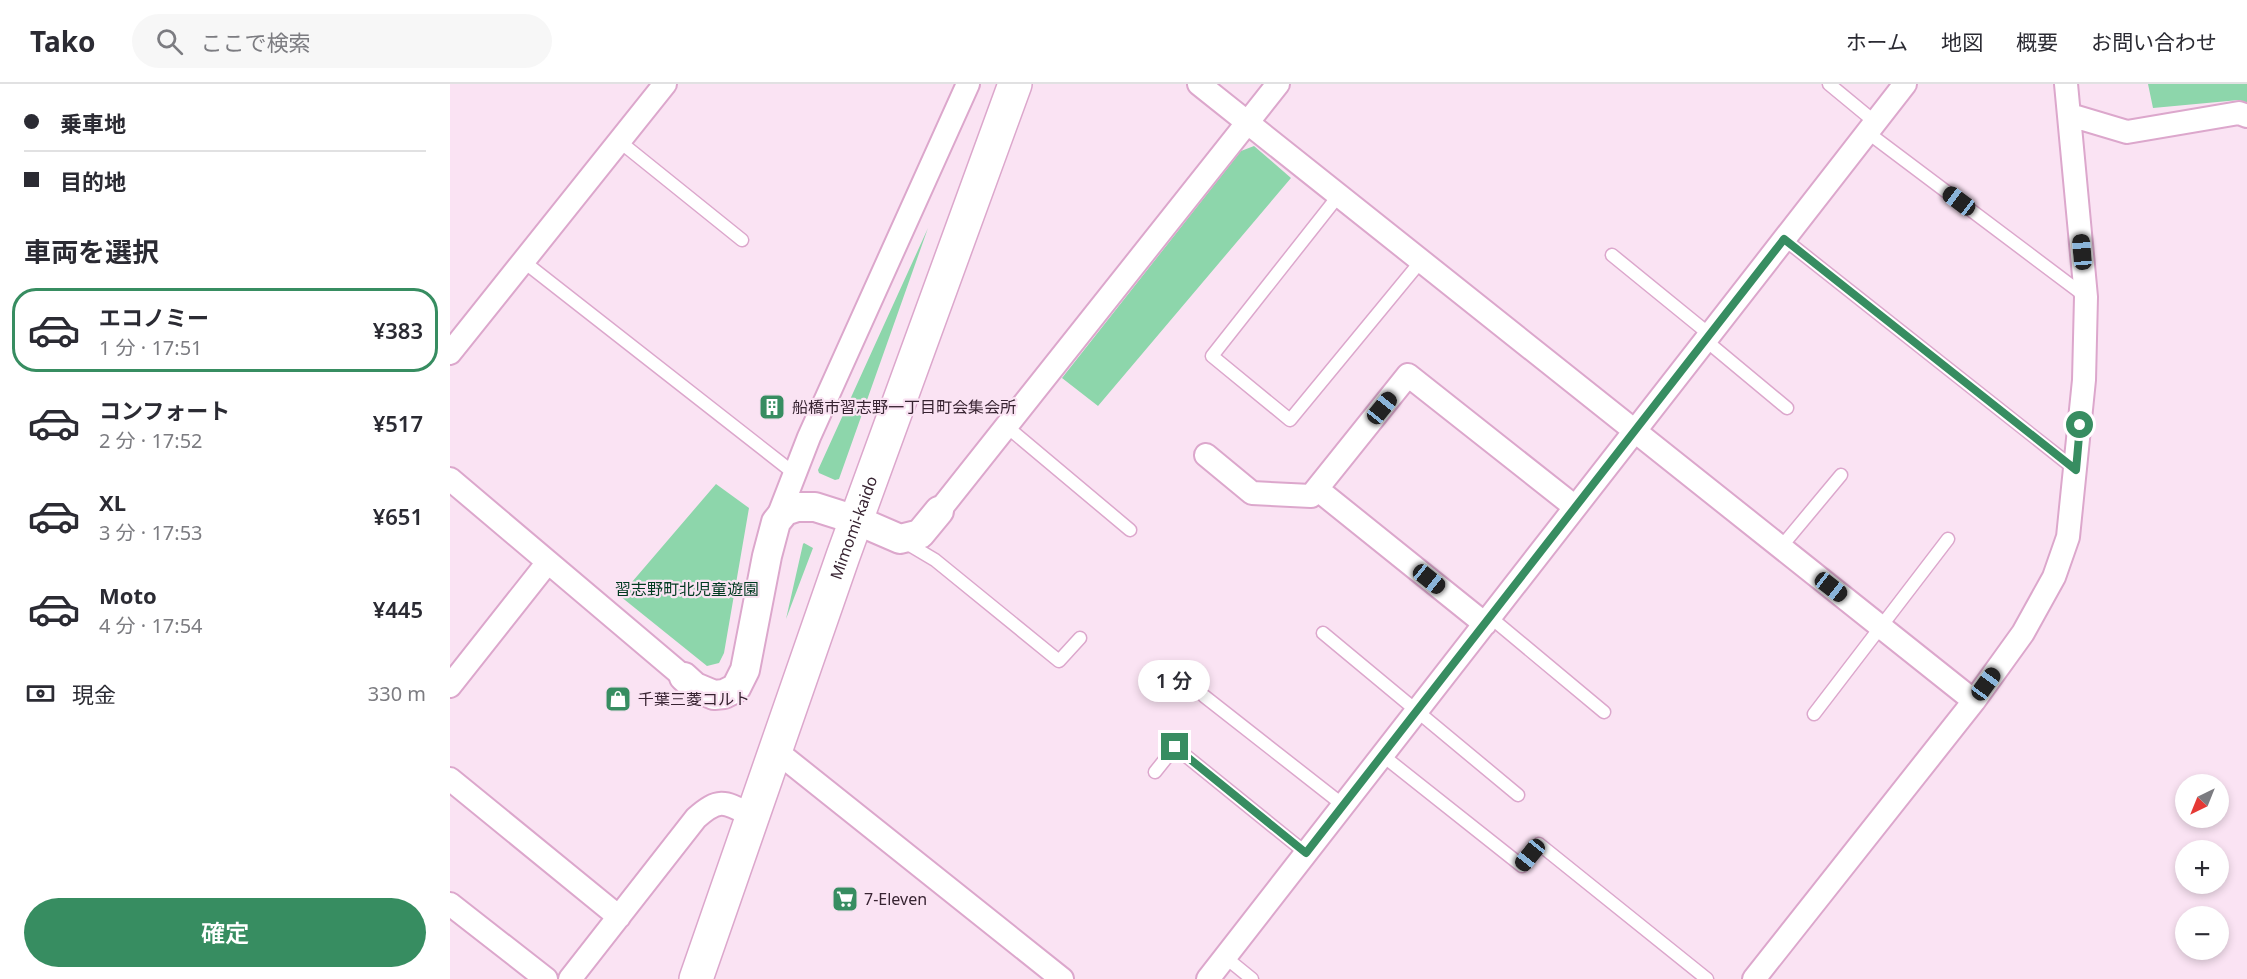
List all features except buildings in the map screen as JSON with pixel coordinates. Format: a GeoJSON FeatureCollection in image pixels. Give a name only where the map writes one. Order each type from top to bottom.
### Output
{"type":"FeatureCollection","features":[{"type":"Feature","properties":{"kind":"main road","name":"Mimomi-kaido"},"geometry":{"type":"LineString","coordinates":[[701,977],[775,750],[1015,84]]}},
{"type":"Feature","properties":{"kind":"street"},"geometry":{"type":"LineString","coordinates":[[450,353],[665,84]]}},
{"type":"Feature","properties":{"kind":"street"},"geometry":{"type":"LineString","coordinates":[[450,479],[696,687],[714,695],[724,694],[736,688],[745,670],[767,556],[776,522],[809,437],[968,84]]}},
{"type":"Feature","properties":{"kind":"street"},"geometry":{"type":"LineString","coordinates":[[1198,84],[1974,701]]}},
{"type":"Feature","properties":{"kind":"street"},"geometry":{"type":"LineString","coordinates":[[776,522],[785,511],[797,507],[815,507],[856,520],[900,539],[920,534],[1278,84]]}},
{"type":"Feature","properties":{"kind":"street"},"geometry":{"type":"LineString","coordinates":[[1208,979],[1905,84]]}},
{"type":"Feature","properties":{"kind":"street"},"geometry":{"type":"LineString","coordinates":[[1754,979],[1974,701],[2023,633],[2054,577],[2068,537],[2084,380],[2086,297],[2066,84]]}},
{"type":"Feature","properties":{"kind":"street"},"geometry":{"type":"LineString","coordinates":[[2070,115],[2127,132],[2239,113],[2247,116]]}},
{"type":"Feature","properties":{"kind":"street"},"geometry":{"type":"LineString","coordinates":[[1206,455],[1252,493],[1311,496],[1408,375],[1575,507]]}},
{"type":"Feature","properties":{"kind":"street"},"geometry":{"type":"LineString","coordinates":[[1317,489],[1488,620]]}},
{"type":"Feature","properties":{"kind":"street"},"geometry":{"type":"LineString","coordinates":[[450,686],[548,562]]}},
{"type":"Feature","properties":{"kind":"street"},"geometry":{"type":"LineString","coordinates":[[775,750],[1062,979]]}},
{"type":"Feature","properties":{"kind":"street"},"geometry":{"type":"LineString","coordinates":[[450,778],[619,917]]}},
{"type":"Feature","properties":{"kind":"street"},"geometry":{"type":"LineString","coordinates":[[570,979],[696,818],[719,802],[728,803],[752,816]]}},
{"type":"Feature","properties":{"kind":"street"},"geometry":{"type":"LineString","coordinates":[[450,903],[546,979]]}},
{"type":"Feature","properties":{"kind":"lane"},"geometry":{"type":"LineString","coordinates":[[1829,84],[1871,127],[2086,297]]}},
{"type":"Feature","properties":{"kind":"lane"},"geometry":{"type":"LineString","coordinates":[[619,141],[742,240]]}},
{"type":"Feature","properties":{"kind":"lane"},"geometry":{"type":"LineString","coordinates":[[1339,195],[1212,356],[1290,420],[1421,261]]}},
{"type":"Feature","properties":{"kind":"lane"},"geometry":{"type":"LineString","coordinates":[[1784,239],[2076,470]]}},
{"type":"Feature","properties":{"kind":"lane"},"geometry":{"type":"LineString","coordinates":[[1612,255],[1787,408]]}},
{"type":"Feature","properties":{"kind":"lane"},"geometry":{"type":"LineString","coordinates":[[523,261],[795,474]]}},
{"type":"Feature","properties":{"kind":"lane"},"geometry":{"type":"LineString","coordinates":[[1006,426],[1130,530]]}},
{"type":"Feature","properties":{"kind":"lane"},"geometry":{"type":"LineString","coordinates":[[1781,547],[1840,475]]}},
{"type":"Feature","properties":{"kind":"lane"},"geometry":{"type":"LineString","coordinates":[[900,539],[935,560],[1059,661],[1080,638]]}},
{"type":"Feature","properties":{"kind":"lane"},"geometry":{"type":"LineString","coordinates":[[1814,714],[1948,539]]}},
{"type":"Feature","properties":{"kind":"lane"},"geometry":{"type":"LineString","coordinates":[[1488,620],[1604,712]]}},
{"type":"Feature","properties":{"kind":"lane"},"geometry":{"type":"LineString","coordinates":[[1323,633],[1518,795]]}},
{"type":"Feature","properties":{"kind":"lane"},"geometry":{"type":"LineString","coordinates":[[1204,696],[1343,805]]}},
{"type":"Feature","properties":{"kind":"lane"},"geometry":{"type":"LineString","coordinates":[[1155,772],[1175,747],[1306,853]]}},
{"type":"Feature","properties":{"kind":"lane"},"geometry":{"type":"LineString","coordinates":[[1382,755],[1521,866],[1539,844],[1707,979]]}},
{"type":"Feature","properties":{"kind":"lane"},"geometry":{"type":"LineString","coordinates":[[1225,957],[1251,979]]}},
{"type":"Feature","properties":{"kind":"green space"},"geometry":{"type":"Polygon","coordinates":[[[2148,84],[2247,84],[2247,103],[2239,100],[2153,108],[2148,84]]]}},
{"type":"Feature","properties":{"kind":"green space"},"geometry":{"type":"Polygon","coordinates":[[[1254,146],[1291,178],[1098,406],[1062,378],[1241,151],[1254,146]]]}},
{"type":"Feature","properties":{"kind":"green space"},"geometry":{"type":"Polygon","coordinates":[[[928,228],[839,479],[835,480],[819,473],[818,470],[928,228]]]}},
{"type":"Feature","properties":{"kind":"green space","name":"習志野町北児童遊園"},"geometry":{"type":"Polygon","coordinates":[[[716,484],[749,508],[724,653],[719,663],[707,666],[620,596],[716,484]]]}},
{"type":"Feature","properties":{"kind":"green space"},"geometry":{"type":"Polygon","coordinates":[[[803,544],[813,548],[786,619],[803,544]]]}},
{"type":"Feature","properties":{"kind":"place","name":"船橋市習志野一丁目町会集会所"},"geometry":{"type":"Point","coordinates":[772,407]}},
{"type":"Feature","properties":{"kind":"place","name":"千葉三菱コルト"},"geometry":{"type":"Point","coordinates":[618,699]}},
{"type":"Feature","properties":{"kind":"place","name":"7-Eleven"},"geometry":{"type":"Point","coordinates":[845,899]}},
{"type":"Feature","properties":{"kind":"route"},"geometry":{"type":"LineString","coordinates":[[1175,747],[1306,853],[1784,239],[2076,470],[2080,425]]}}]}
